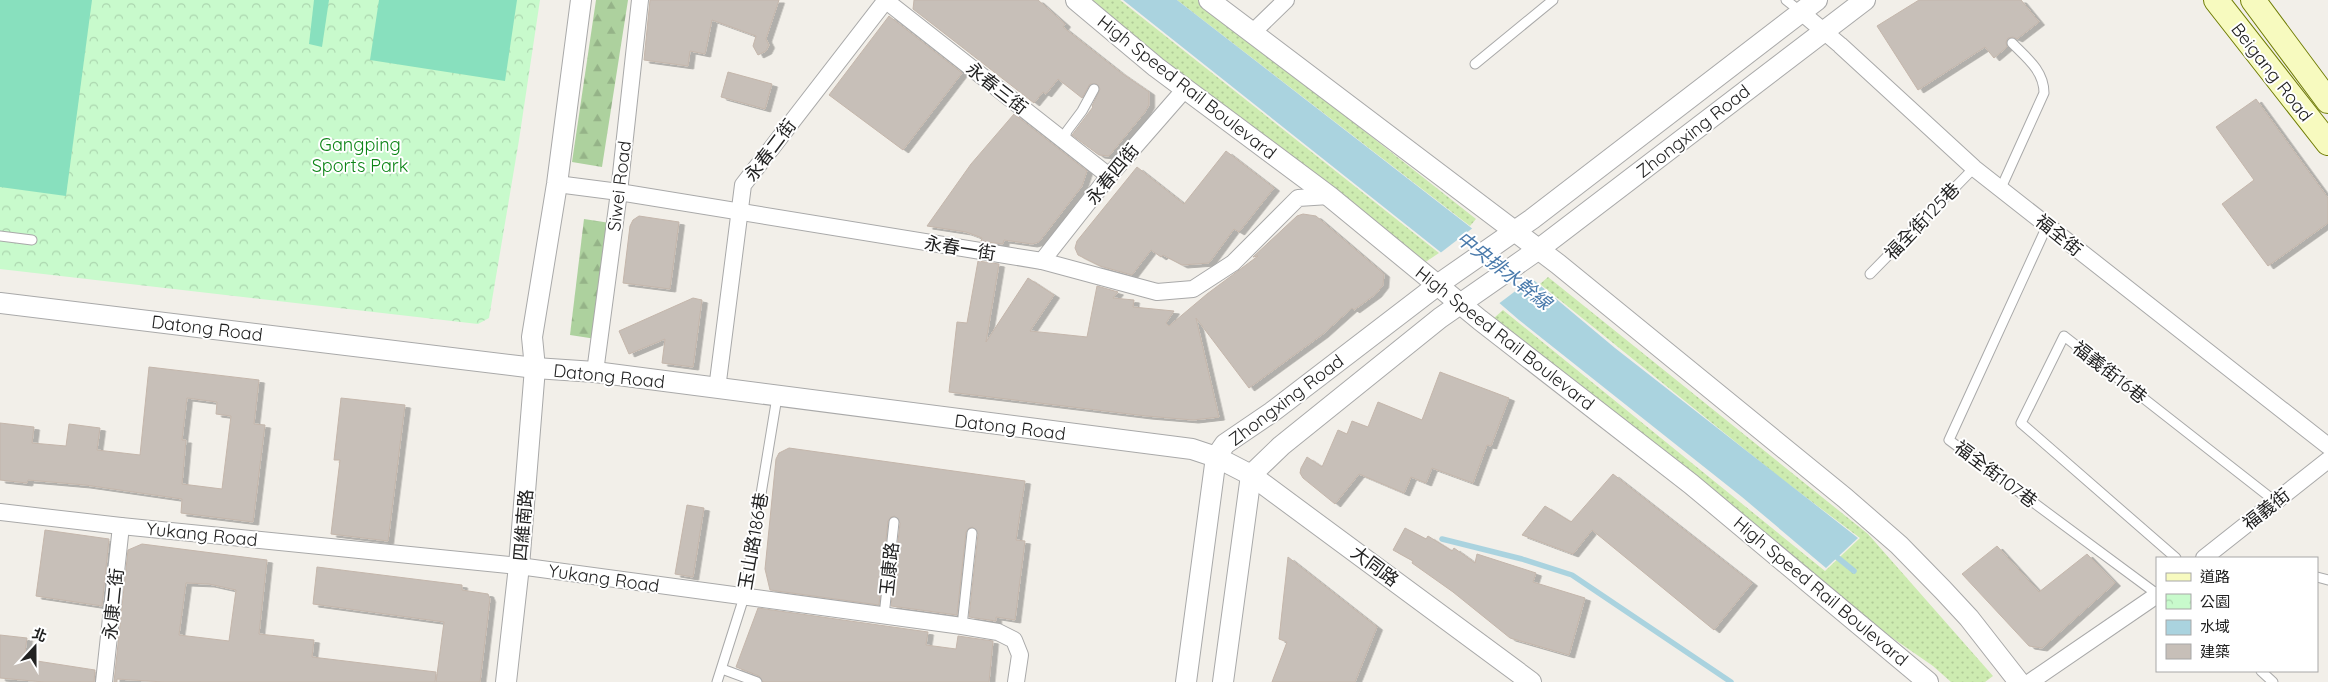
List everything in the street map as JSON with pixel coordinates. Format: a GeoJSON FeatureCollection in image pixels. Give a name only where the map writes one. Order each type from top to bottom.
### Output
{"type":"FeatureCollection","features":[{"type":"Feature","properties":{"kind":"main road","name":"Beigang Road"},"geometry":{"type":"LineString","coordinates":[[2216,0],[2328,143]]}},
{"type":"Feature","properties":{"kind":"main road","name":"Beigang Road"},"geometry":{"type":"LineString","coordinates":[[2253,0],[2328,101]]}},
{"type":"Feature","properties":{"kind":"street"},"geometry":{"type":"LineString","coordinates":[[535,368],[532,337],[557,184],[581,0]]}},
{"type":"Feature","properties":{"kind":"street","name":"Siwei Road"},"geometry":{"type":"LineString","coordinates":[[595,372],[619,192],[640,0]]}},
{"type":"Feature","properties":{"kind":"street","name":"永春三街"},"geometry":{"type":"LineString","coordinates":[[885,0],[1108,176]]}},
{"type":"Feature","properties":{"kind":"street","name":"永春二街"},"geometry":{"type":"LineString","coordinates":[[717,389],[743,185],[885,0]]}},
{"type":"Feature","properties":{"kind":"street","name":"High Speed Rail Boulevard"},"geometry":{"type":"LineString","coordinates":[[1076,0],[1185,89],[1329,196],[1464,301],[1692,484],[1928,682]]}},
{"type":"Feature","properties":{"kind":"street"},"geometry":{"type":"LineString","coordinates":[[1209,0],[1539,249],[1845,498],[1899,545],[1969,618],[2019,682]]}},
{"type":"Feature","properties":{"kind":"street"},"geometry":{"type":"LineString","coordinates":[[1252,33],[1286,0]]}},
{"type":"Feature","properties":{"kind":"street","name":"Zhongxing Road"},"geometry":{"type":"LineString","coordinates":[[1186,682],[1216,457],[1226,444],[1272,412],[1440,283],[1515,231],[1793,6],[1817,0]]}},
{"type":"Feature","properties":{"kind":"street","name":"Zhongxing Road"},"geometry":{"type":"LineString","coordinates":[[1251,475],[1281,446],[1464,301],[1539,249],[1865,0]]}},
{"type":"Feature","properties":{"kind":"street","name":"福全街"},"geometry":{"type":"LineString","coordinates":[[1793,6],[1974,168],[2328,446]]}},
{"type":"Feature","properties":{"kind":"street","name":"永春四街"},"geometry":{"type":"LineString","coordinates":[[1042,261],[1108,176],[1185,89]]}},
{"type":"Feature","properties":{"kind":"street","name":"永春一街"},"geometry":{"type":"LineString","coordinates":[[557,184],[619,192],[1042,261],[1158,292],[1194,289],[1233,263],[1298,198],[1329,196]]}},
{"type":"Feature","properties":{"kind":"street","name":"Datong Road"},"geometry":{"type":"LineString","coordinates":[[0,303],[535,368],[595,372],[777,397],[1192,449],[1216,457]]}},
{"type":"Feature","properties":{"kind":"street","name":"四維南路"},"geometry":{"type":"LineString","coordinates":[[506,682],[519,566],[535,368]]}},
{"type":"Feature","properties":{"kind":"street","name":"大同路"},"geometry":{"type":"LineString","coordinates":[[1216,457],[1251,475],[1531,682]]}},
{"type":"Feature","properties":{"kind":"street","name":"福義街"},"geometry":{"type":"LineString","coordinates":[[2205,557],[2328,460]]}},
{"type":"Feature","properties":{"kind":"street"},"geometry":{"type":"LineString","coordinates":[[1223,682],[1251,475]]}},
{"type":"Feature","properties":{"kind":"street","name":"Yukang Road"},"geometry":{"type":"LineString","coordinates":[[0,512],[519,566],[998,632],[1014,640],[1020,655],[1016,682]]}},
{"type":"Feature","properties":{"kind":"street","name":"永康二街"},"geometry":{"type":"LineString","coordinates":[[104,682],[121,526]]}},
{"type":"Feature","properties":{"kind":"street"},"geometry":{"type":"LineString","coordinates":[[2030,682],[2156,596]]}},
{"type":"Feature","properties":{"kind":"lane"},"geometry":{"type":"LineString","coordinates":[[1475,64],[1551,0]]}},
{"type":"Feature","properties":{"kind":"lane"},"geometry":{"type":"LineString","coordinates":[[2001,188],[2044,93],[2044,82],[2038,71],[2012,43]]}},
{"type":"Feature","properties":{"kind":"lane"},"geometry":{"type":"LineString","coordinates":[[1064,141],[1066,131],[1082,111],[1094,89]]}},
{"type":"Feature","properties":{"kind":"lane","name":"福全街125巷"},"geometry":{"type":"LineString","coordinates":[[1870,274],[1974,168]]}},
{"type":"Feature","properties":{"kind":"lane","name":"福全街107巷"},"geometry":{"type":"LineString","coordinates":[[2047,226],[1949,440],[2156,594]]}},
{"type":"Feature","properties":{"kind":"lane"},"geometry":{"type":"LineString","coordinates":[[0,236],[32,240]]}},
{"type":"Feature","properties":{"kind":"lane","name":"福義街16巷"},"geometry":{"type":"LineString","coordinates":[[2175,557],[2021,424],[2064,336],[2276,502]]}},
{"type":"Feature","properties":{"kind":"lane","name":"玉山路186巷"},"geometry":{"type":"LineString","coordinates":[[717,682],[744,597],[777,397]]}},
{"type":"Feature","properties":{"kind":"lane","name":"玉康路"},"geometry":{"type":"LineString","coordinates":[[884,616],[894,522]]}},
{"type":"Feature","properties":{"kind":"lane"},"geometry":{"type":"LineString","coordinates":[[962,626],[972,533]]}},
{"type":"Feature","properties":{"kind":"lane"},"geometry":{"type":"LineString","coordinates":[[722,669],[757,682]]}},
{"type":"Feature","properties":{"kind":"lane"},"geometry":{"type":"LineString","coordinates":[[2262,672],[2273,682]]}},
{"type":"Feature","properties":{"kind":"green space","name":"Gangping Sports Park"},"geometry":{"type":"Polygon","coordinates":[[[0,0],[540,0],[489,318],[478,324],[0,269],[0,0]]]}},
{"type":"Feature","properties":{"kind":"green space"},"geometry":{"type":"Polygon","coordinates":[[[0,0],[92,0],[66,196],[0,187],[0,0]]]}},
{"type":"Feature","properties":{"kind":"green space"},"geometry":{"type":"Polygon","coordinates":[[[314,0],[329,0],[322,47],[309,44],[314,0]]]}},
{"type":"Feature","properties":{"kind":"green space"},"geometry":{"type":"Polygon","coordinates":[[[379,0],[517,0],[505,81],[370,60],[379,0]]]}},
{"type":"Feature","properties":{"kind":"green space"},"geometry":{"type":"Polygon","coordinates":[[[596,0],[628,0],[602,167],[572,162],[596,0]]]}},
{"type":"Feature","properties":{"kind":"green space"},"geometry":{"type":"Polygon","coordinates":[[[1090,0],[1120,0],[1439,253],[1424,263],[1192,84],[1090,0]]]}},
{"type":"Feature","properties":{"kind":"green space"},"geometry":{"type":"Polygon","coordinates":[[[1177,0],[1198,0],[1476,219],[1470,226],[1177,0]]]}},
{"type":"Feature","properties":{"kind":"green space"},"geometry":{"type":"Polygon","coordinates":[[[584,219],[610,223],[596,339],[570,335],[584,219]]]}},
{"type":"Feature","properties":{"kind":"green space"},"geometry":{"type":"Polygon","coordinates":[[[1548,277],[1868,534],[1993,676],[1985,682],[1951,682],[1933,666],[1878,628],[1494,318],[1503,310],[1825,571],[1860,538],[1779,477],[1540,284],[1548,277]]]}},
{"type":"Feature","properties":{"kind":"water"},"geometry":{"type":"Polygon","coordinates":[[[1123,0],[1177,0],[1469,226],[1615,348],[1858,538],[1826,568],[1742,497],[1519,320],[1438,250],[1123,0]]]}},
{"type":"Feature","properties":{"kind":"pier"},"geometry":{"type":"Polygon","coordinates":[[[1474,227],[1534,277],[1497,305],[1439,254],[1474,227]]]}},
{"type":"Feature","properties":{"kind":"building"},"geometry":{"type":"Polygon","coordinates":[[[650,0],[779,0],[766,39],[769,45],[766,51],[758,55],[753,46],[756,36],[712,20],[705,54],[690,51],[688,66],[644,60],[650,0]]]}},
{"type":"Feature","properties":{"kind":"building"},"geometry":{"type":"Polygon","coordinates":[[[914,0],[1038,0],[1065,24],[1063,27],[1120,72],[1149,92],[1149,105],[1109,156],[1099,155],[1072,135],[1093,107],[1100,89],[1097,84],[1090,84],[1082,98],[1058,79],[1046,94],[1043,92],[1034,103],[913,9],[914,0]]]}},
{"type":"Feature","properties":{"kind":"building"},"geometry":{"type":"Polygon","coordinates":[[[1919,0],[2021,0],[2039,22],[2017,39],[2013,37],[2008,38],[2006,42],[2007,47],[1994,58],[1985,47],[1918,90],[1877,26],[1919,0]]]}},
{"type":"Feature","properties":{"kind":"building"},"geometry":{"type":"Polygon","coordinates":[[[889,16],[962,73],[903,150],[829,95],[889,16]]]}},
{"type":"Feature","properties":{"kind":"building"},"geometry":{"type":"Polygon","coordinates":[[[728,72],[772,84],[765,109],[721,97],[728,72]]]}},
{"type":"Feature","properties":{"kind":"building"},"geometry":{"type":"Polygon","coordinates":[[[2256,99],[2328,198],[2328,223],[2268,266],[2222,204],[2254,180],[2216,127],[2256,99]]]}},
{"type":"Feature","properties":{"kind":"building"},"geometry":{"type":"Polygon","coordinates":[[[1014,114],[1087,171],[1082,186],[1039,242],[1032,244],[1004,240],[1003,244],[981,241],[982,238],[966,232],[927,226],[971,164],[1014,114]]]}},
{"type":"Feature","properties":{"kind":"building"},"geometry":{"type":"Polygon","coordinates":[[[1226,151],[1274,188],[1239,232],[1234,229],[1209,263],[1182,265],[1163,255],[1161,257],[1151,250],[1132,275],[1100,266],[1078,255],[1075,248],[1077,241],[1137,167],[1184,204],[1226,151]]]}},
{"type":"Feature","properties":{"kind":"building"},"geometry":{"type":"Polygon","coordinates":[[[1303,214],[1316,216],[1384,274],[1383,285],[1376,294],[1354,310],[1352,308],[1323,334],[1249,388],[1196,318],[1219,417],[1193,420],[1146,416],[949,392],[957,322],[967,323],[978,261],[999,264],[986,342],[1028,278],[1054,295],[1030,331],[1087,337],[1097,286],[1118,292],[1113,298],[1134,300],[1133,307],[1174,311],[1166,323],[1169,326],[1207,294],[1258,256],[1253,257],[1297,216],[1303,214]]]}},
{"type":"Feature","properties":{"kind":"building"},"geometry":{"type":"Polygon","coordinates":[[[639,216],[679,222],[670,289],[623,283],[630,226],[633,220],[639,216]]]}},
{"type":"Feature","properties":{"kind":"building"},"geometry":{"type":"Polygon","coordinates":[[[693,298],[702,300],[693,367],[662,363],[665,339],[629,354],[619,331],[693,298]]]}},
{"type":"Feature","properties":{"kind":"building"},"geometry":{"type":"Polygon","coordinates":[[[149,367],[259,380],[254,424],[265,425],[253,522],[181,513],[182,499],[85,485],[28,480],[27,483],[0,480],[0,423],[34,427],[32,443],[66,446],[69,424],[100,428],[97,450],[140,455],[149,367]],[[187,398],[182,440],[186,440],[182,484],[222,489],[231,416],[216,414],[217,402],[187,398]]]}},
{"type":"Feature","properties":{"kind":"building"},"geometry":{"type":"Polygon","coordinates":[[[1440,372],[1509,398],[1491,446],[1487,445],[1473,483],[1432,468],[1426,483],[1411,477],[1404,493],[1359,474],[1335,504],[1303,478],[1300,473],[1307,457],[1322,467],[1338,430],[1347,434],[1352,421],[1368,427],[1378,402],[1422,420],[1440,372]]]}},
{"type":"Feature","properties":{"kind":"building"},"geometry":{"type":"Polygon","coordinates":[[[341,398],[405,405],[388,541],[331,534],[340,460],[334,460],[341,398]]]}},
{"type":"Feature","properties":{"kind":"building"},"geometry":{"type":"Polygon","coordinates":[[[789,448],[1025,481],[1016,540],[1025,541],[1015,620],[996,617],[996,621],[969,617],[978,534],[973,527],[969,528],[966,532],[957,615],[891,606],[900,523],[895,516],[891,517],[888,521],[879,605],[770,590],[765,569],[776,459],[779,453],[789,448]]]}},
{"type":"Feature","properties":{"kind":"building"},"geometry":{"type":"Polygon","coordinates":[[[1613,474],[1752,583],[1714,630],[1592,530],[1573,554],[1522,535],[1545,506],[1571,522],[1613,474]]]}},
{"type":"Feature","properties":{"kind":"building"},"geometry":{"type":"Polygon","coordinates":[[[687,505],[704,508],[693,577],[675,574],[687,505]]]}},
{"type":"Feature","properties":{"kind":"building"},"geometry":{"type":"Polygon","coordinates":[[[1405,528],[1426,539],[1428,536],[1452,551],[1454,548],[1475,563],[1477,554],[1536,573],[1533,582],[1585,598],[1569,655],[1510,638],[1453,592],[1412,563],[1413,561],[1393,550],[1405,528]]]}},
{"type":"Feature","properties":{"kind":"building"},"geometry":{"type":"Polygon","coordinates":[[[45,530],[109,539],[102,606],[36,596],[45,530]]]}},
{"type":"Feature","properties":{"kind":"building"},"geometry":{"type":"Polygon","coordinates":[[[142,544],[267,560],[259,634],[314,640],[312,657],[436,672],[435,682],[164,682],[117,679],[117,682],[114,682],[128,550],[142,544]],[[186,583],[179,635],[229,641],[236,590],[209,584],[186,583]]]}},
{"type":"Feature","properties":{"kind":"building"},"geometry":{"type":"Polygon","coordinates":[[[1997,546],[2039,592],[2087,554],[2115,583],[2042,648],[2029,646],[1962,574],[1997,546]]]}},
{"type":"Feature","properties":{"kind":"building"},"geometry":{"type":"Polygon","coordinates":[[[1288,557],[1377,627],[1355,682],[1272,682],[1287,642],[1279,639],[1288,557]]]}},
{"type":"Feature","properties":{"kind":"building"},"geometry":{"type":"Polygon","coordinates":[[[317,567],[462,585],[462,590],[488,594],[490,599],[480,682],[436,682],[444,622],[313,604],[317,567]]]}},
{"type":"Feature","properties":{"kind":"building"},"geometry":{"type":"Polygon","coordinates":[[[758,608],[928,632],[926,645],[956,649],[958,636],[993,641],[989,682],[763,682],[759,676],[736,667],[758,608]]]}},
{"type":"Feature","properties":{"kind":"building"},"geometry":{"type":"Polygon","coordinates":[[[0,635],[27,638],[24,659],[95,670],[94,682],[44,682],[0,678],[0,635]]]}},
{"type":"Feature","properties":{"kind":"waterway"},"geometry":{"type":"LineString","coordinates":[[1442,539],[1522,559],[1572,575],[1731,682]]}},
{"type":"Feature","properties":{"kind":"waterway","name":"中央排水幹線"},"geometry":{"type":"LineString","coordinates":[[1832,553],[1854,571]]}}]}
